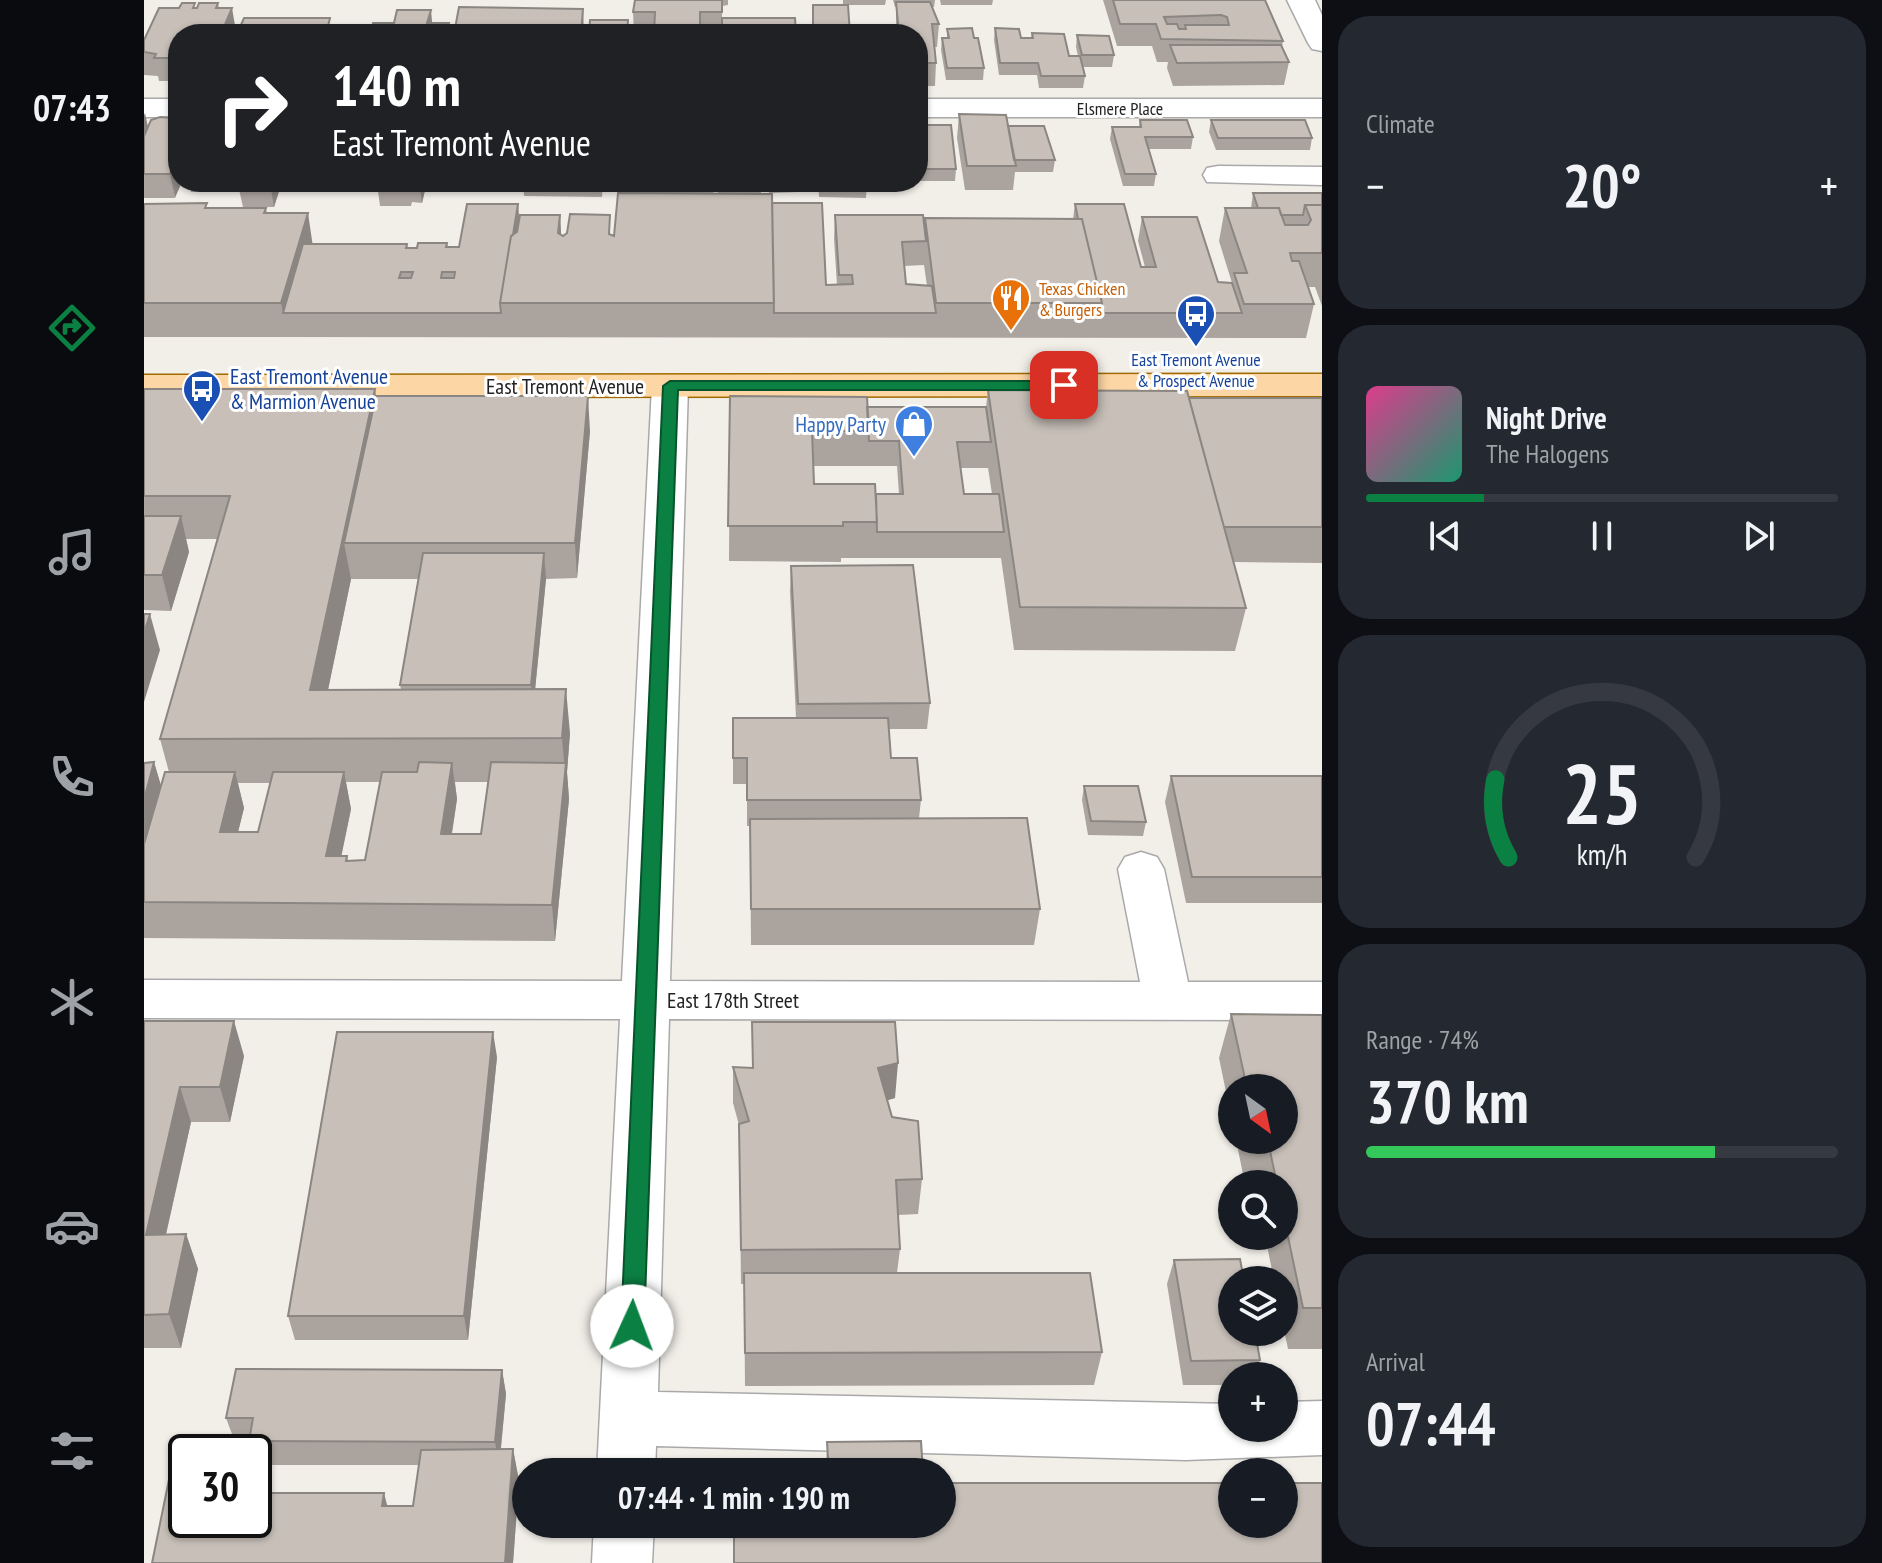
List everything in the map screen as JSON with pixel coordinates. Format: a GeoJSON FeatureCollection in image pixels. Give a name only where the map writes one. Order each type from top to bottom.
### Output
{"type":"FeatureCollection","features":[{"type":"Feature","properties":{"kind":"main road","name":"East Tremont Avenue"},"geometry":{"type":"LineString","coordinates":[[144,386],[1322,385]]}},
{"type":"Feature","properties":{"kind":"street"},"geometry":{"type":"LineString","coordinates":[[1301,0],[1322,43]]}},
{"type":"Feature","properties":{"kind":"street"},"geometry":{"type":"LineString","coordinates":[[144,108],[168,108]]}},
{"type":"Feature","properties":{"kind":"street","name":"Elsmere Place"},"geometry":{"type":"LineString","coordinates":[[928,108],[1322,108]]}},
{"type":"Feature","properties":{"kind":"street"},"geometry":{"type":"LineString","coordinates":[[1218,175],[1322,176]]}},
{"type":"Feature","properties":{"kind":"street"},"geometry":{"type":"LineString","coordinates":[[670,386],[628,1445],[1322,1428]]}},
{"type":"Feature","properties":{"kind":"street"},"geometry":{"type":"LineString","coordinates":[[1141,869],[1168,1001]]}},
{"type":"Feature","properties":{"kind":"street","name":"East 178th Street"},"geometry":{"type":"LineString","coordinates":[[144,999],[1322,1001]]}},
{"type":"Feature","properties":{"kind":"street"},"geometry":{"type":"LineString","coordinates":[[622,1563],[623,1538]]}},
{"type":"Feature","properties":{"kind":"building"},"geometry":{"type":"Polygon","coordinates":[[[635,0],[722,0],[722,12],[700,12],[700,24],[654,24],[655,12],[633,12],[635,0]]]}},
{"type":"Feature","properties":{"kind":"building"},"geometry":{"type":"Polygon","coordinates":[[[1113,0],[1265,0],[1283,41],[1161,39],[1156,24],[1120,24],[1113,0]],[[1164,17],[1167,24],[1177,24],[1179,29],[1186,29],[1185,25],[1229,25],[1227,17],[1164,17]]]}},
{"type":"Feature","properties":{"kind":"building"},"geometry":{"type":"Polygon","coordinates":[[[896,2],[930,2],[939,24],[932,24],[936,63],[928,63],[928,24],[898,24],[896,2]]]}},
{"type":"Feature","properties":{"kind":"building"},"geometry":{"type":"Polygon","coordinates":[[[182,3],[195,3],[193,8],[197,8],[199,3],[218,3],[216,8],[232,8],[225,24],[168,24],[168,58],[154,58],[156,54],[144,52],[144,40],[159,8],[179,8],[182,3]]]}},
{"type":"Feature","properties":{"kind":"building"},"geometry":{"type":"Polygon","coordinates":[[[813,5],[848,5],[849,24],[813,24],[813,5]]]}},
{"type":"Feature","properties":{"kind":"building"},"geometry":{"type":"Polygon","coordinates":[[[459,7],[583,9],[582,24],[456,24],[459,7]]]}},
{"type":"Feature","properties":{"kind":"building"},"geometry":{"type":"Polygon","coordinates":[[[397,10],[431,10],[427,23],[449,23],[373,24],[394,23],[397,10]]]}},
{"type":"Feature","properties":{"kind":"building"},"geometry":{"type":"Polygon","coordinates":[[[244,18],[330,18],[328,24],[241,24],[244,18]]]}},
{"type":"Feature","properties":{"kind":"building"},"geometry":{"type":"Polygon","coordinates":[[[722,18],[795,18],[795,24],[722,24],[722,18]]]}},
{"type":"Feature","properties":{"kind":"building"},"geometry":{"type":"Polygon","coordinates":[[[590,20],[628,20],[628,24],[590,24],[590,20]]]}},
{"type":"Feature","properties":{"kind":"building"},"geometry":{"type":"Polygon","coordinates":[[[972,28],[974,38],[978,38],[984,68],[947,68],[942,38],[949,38],[947,29],[972,28]]]}},
{"type":"Feature","properties":{"kind":"building"},"geometry":{"type":"Polygon","coordinates":[[[995,28],[1019,29],[1021,38],[1033,38],[1032,33],[1064,34],[1069,56],[1080,56],[1085,76],[1041,76],[1038,63],[1000,63],[995,28]]]}},
{"type":"Feature","properties":{"kind":"building"},"geometry":{"type":"Polygon","coordinates":[[[1077,35],[1109,36],[1114,55],[1082,55],[1077,35]]]}},
{"type":"Feature","properties":{"kind":"building"},"geometry":{"type":"Polygon","coordinates":[[[1170,45],[1281,45],[1289,62],[1177,63],[1170,45]]]}},
{"type":"Feature","properties":{"kind":"building"},"geometry":{"type":"Polygon","coordinates":[[[959,114],[1006,115],[1016,166],[967,166],[959,114]]]}},
{"type":"Feature","properties":{"kind":"building"},"geometry":{"type":"Polygon","coordinates":[[[168,117],[168,174],[144,174],[144,136],[151,120],[168,117]]]}},
{"type":"Feature","properties":{"kind":"building"},"geometry":{"type":"Polygon","coordinates":[[[1140,120],[1187,120],[1193,137],[1145,137],[1156,174],[1125,174],[1112,127],[1141,127],[1140,120]]]}},
{"type":"Feature","properties":{"kind":"building"},"geometry":{"type":"Polygon","coordinates":[[[1211,120],[1305,120],[1312,138],[1218,138],[1211,120]]]}},
{"type":"Feature","properties":{"kind":"building"},"geometry":{"type":"Polygon","coordinates":[[[928,125],[951,125],[956,169],[928,169],[928,125]]]}},
{"type":"Feature","properties":{"kind":"building"},"geometry":{"type":"Polygon","coordinates":[[[1008,126],[1044,126],[1055,160],[1014,160],[1008,126]]]}},
{"type":"Feature","properties":{"kind":"building"},"geometry":{"type":"Polygon","coordinates":[[[618,193],[772,194],[774,303],[500,303],[511,236],[517,232],[520,215],[560,215],[558,233],[563,236],[567,233],[570,214],[610,215],[609,234],[614,236],[618,193]]]}},
{"type":"Feature","properties":{"kind":"building"},"geometry":{"type":"Polygon","coordinates":[[[1253,193],[1322,193],[1322,205],[1305,205],[1303,215],[1281,215],[1279,208],[1258,208],[1253,193]]]}},
{"type":"Feature","properties":{"kind":"building"},"geometry":{"type":"Polygon","coordinates":[[[207,203],[205,208],[266,208],[264,213],[308,213],[281,303],[144,303],[144,204],[207,203]]]}},
{"type":"Feature","properties":{"kind":"building"},"geometry":{"type":"Polygon","coordinates":[[[772,203],[822,203],[826,285],[853,284],[852,275],[839,275],[835,215],[923,215],[926,241],[902,242],[906,284],[932,286],[936,313],[774,313],[772,203]]]}},
{"type":"Feature","properties":{"kind":"building"},"geometry":{"type":"Polygon","coordinates":[[[467,204],[518,204],[500,303],[501,313],[283,313],[303,244],[407,244],[406,248],[417,248],[418,243],[447,243],[446,247],[459,247],[467,204]],[[401,272],[399,278],[411,278],[413,272],[401,272]],[[442,272],[441,278],[454,278],[455,272],[442,272]]]}},
{"type":"Feature","properties":{"kind":"building"},"geometry":{"type":"Polygon","coordinates":[[[1075,204],[1124,204],[1141,267],[1156,267],[1142,217],[1197,217],[1218,282],[1232,283],[1242,313],[1100,313],[1102,303],[1082,219],[1078,219],[1075,204]]]}},
{"type":"Feature","properties":{"kind":"building"},"geometry":{"type":"Polygon","coordinates":[[[1305,205],[1322,205],[1322,253],[1290,253],[1292,261],[1299,261],[1314,304],[1244,304],[1234,273],[1247,273],[1225,208],[1279,208],[1285,225],[1308,225],[1311,220],[1305,205]]]}},
{"type":"Feature","properties":{"kind":"building"},"geometry":{"type":"Polygon","coordinates":[[[925,218],[1082,219],[1102,303],[936,303],[925,218]]]}},
{"type":"Feature","properties":{"kind":"building"},"geometry":{"type":"Polygon","coordinates":[[[144,389],[375,389],[310,690],[566,689],[562,738],[160,739],[230,496],[144,496],[144,389]]]}},
{"type":"Feature","properties":{"kind":"building"},"geometry":{"type":"Polygon","coordinates":[[[988,390],[1187,391],[1246,608],[1020,607],[988,390]]]}},
{"type":"Feature","properties":{"kind":"building"},"geometry":{"type":"Polygon","coordinates":[[[376,396],[588,396],[575,543],[344,543],[376,396]]]}},
{"type":"Feature","properties":{"kind":"building"},"geometry":{"type":"Polygon","coordinates":[[[730,396],[867,397],[869,431],[812,431],[814,484],[875,484],[877,522],[843,522],[843,526],[728,526],[730,396]]]}},
{"type":"Feature","properties":{"kind":"building"},"geometry":{"type":"Polygon","coordinates":[[[1189,398],[1322,398],[1322,527],[1224,527],[1189,398]]]}},
{"type":"Feature","properties":{"kind":"building"},"geometry":{"type":"Polygon","coordinates":[[[867,407],[986,407],[991,442],[957,442],[964,494],[999,494],[1004,532],[877,532],[876,494],[903,494],[899,441],[869,441],[867,407]]]}},
{"type":"Feature","properties":{"kind":"building"},"geometry":{"type":"Polygon","coordinates":[[[144,516],[181,516],[162,575],[144,575],[144,516]]]}},
{"type":"Feature","properties":{"kind":"building"},"geometry":{"type":"Polygon","coordinates":[[[423,553],[544,553],[531,685],[400,685],[423,553]]]}},
{"type":"Feature","properties":{"kind":"building"},"geometry":{"type":"Polygon","coordinates":[[[913,565],[930,703],[798,704],[791,566],[913,565]]]}},
{"type":"Feature","properties":{"kind":"building"},"geometry":{"type":"Polygon","coordinates":[[[144,614],[150,614],[144,633],[144,614]]]}},
{"type":"Feature","properties":{"kind":"building"},"geometry":{"type":"Polygon","coordinates":[[[733,718],[888,718],[891,758],[917,758],[921,800],[747,800],[747,758],[733,758],[733,718]]]}},
{"type":"Feature","properties":{"kind":"building"},"geometry":{"type":"Polygon","coordinates":[[[154,762],[144,800],[144,763],[154,762]]]}},
{"type":"Feature","properties":{"kind":"building"},"geometry":{"type":"Polygon","coordinates":[[[419,762],[452,763],[441,834],[481,834],[491,762],[566,763],[552,905],[144,902],[144,844],[165,772],[235,772],[220,832],[258,832],[273,772],[344,772],[326,856],[347,856],[346,861],[365,860],[382,772],[417,772],[419,762]]]}},
{"type":"Feature","properties":{"kind":"building"},"geometry":{"type":"Polygon","coordinates":[[[1171,776],[1322,776],[1322,877],[1192,877],[1171,776]]]}},
{"type":"Feature","properties":{"kind":"building"},"geometry":{"type":"Polygon","coordinates":[[[1084,786],[1138,786],[1146,822],[1091,821],[1084,786]]]}},
{"type":"Feature","properties":{"kind":"building"},"geometry":{"type":"Polygon","coordinates":[[[1027,818],[1040,909],[751,909],[750,819],[1027,818]]]}},
{"type":"Feature","properties":{"kind":"building"},"geometry":{"type":"Polygon","coordinates":[[[1231,1014],[1322,1015],[1322,1308],[1303,1308],[1298,1266],[1294,1266],[1291,1250],[1298,1250],[1298,1170],[1274,1170],[1271,1154],[1298,1154],[1298,1074],[1244,1074],[1231,1014]]]}},
{"type":"Feature","properties":{"kind":"building"},"geometry":{"type":"Polygon","coordinates":[[[144,1021],[234,1021],[220,1087],[180,1087],[146,1235],[186,1234],[169,1314],[144,1315],[144,1021]]]}},
{"type":"Feature","properties":{"kind":"building"},"geometry":{"type":"Polygon","coordinates":[[[752,1022],[895,1022],[898,1063],[878,1068],[892,1117],[918,1121],[922,1179],[896,1180],[900,1249],[741,1250],[739,1124],[749,1121],[733,1067],[753,1068],[752,1022]]]}},
{"type":"Feature","properties":{"kind":"building"},"geometry":{"type":"Polygon","coordinates":[[[337,1032],[493,1032],[464,1316],[288,1316],[337,1032]]]}},
{"type":"Feature","properties":{"kind":"building"},"geometry":{"type":"Polygon","coordinates":[[[1240,1259],[1241,1266],[1218,1266],[1218,1346],[1258,1346],[1260,1360],[1191,1361],[1174,1260],[1240,1259]]]}},
{"type":"Feature","properties":{"kind":"building"},"geometry":{"type":"Polygon","coordinates":[[[744,1273],[1090,1273],[1102,1352],[745,1353],[744,1273]]]}},
{"type":"Feature","properties":{"kind":"building"},"geometry":{"type":"Polygon","coordinates":[[[236,1369],[502,1370],[495,1442],[272,1441],[272,1434],[250,1434],[253,1418],[226,1418],[236,1369]]]}},
{"type":"Feature","properties":{"kind":"building"},"geometry":{"type":"Polygon","coordinates":[[[921,1441],[922,1458],[828,1458],[827,1442],[921,1441]]]}},
{"type":"Feature","properties":{"kind":"building"},"geometry":{"type":"Polygon","coordinates":[[[513,1449],[505,1563],[152,1563],[168,1484],[168,1538],[272,1538],[272,1493],[384,1493],[382,1506],[413,1506],[421,1450],[513,1449]]]}},
{"type":"Feature","properties":{"kind":"building"},"geometry":{"type":"Polygon","coordinates":[[[956,1483],[1218,1483],[1218,1538],[1298,1538],[1298,1483],[1322,1483],[1322,1563],[734,1563],[734,1538],[956,1538],[956,1483]]]}},
{"type":"Feature","properties":{"kind":"place","name":"Texas Chicken & Burgers"},"geometry":{"type":"Point","coordinates":[1011,332]}},
{"type":"Feature","properties":{"kind":"place","name":"East Tremont Avenue & Prospect Avenue"},"geometry":{"type":"Point","coordinates":[1196,348]}},
{"type":"Feature","properties":{"kind":"place","name":"East Tremont Avenue & Marmion Avenue"},"geometry":{"type":"Point","coordinates":[202,423]}},
{"type":"Feature","properties":{"kind":"place","name":"Happy Party"},"geometry":{"type":"Point","coordinates":[914,458]}},
{"type":"Feature","properties":{"kind":"route"},"geometry":{"type":"LineString","coordinates":[[632,1326],[670,386],[1064,385]]}}]}
